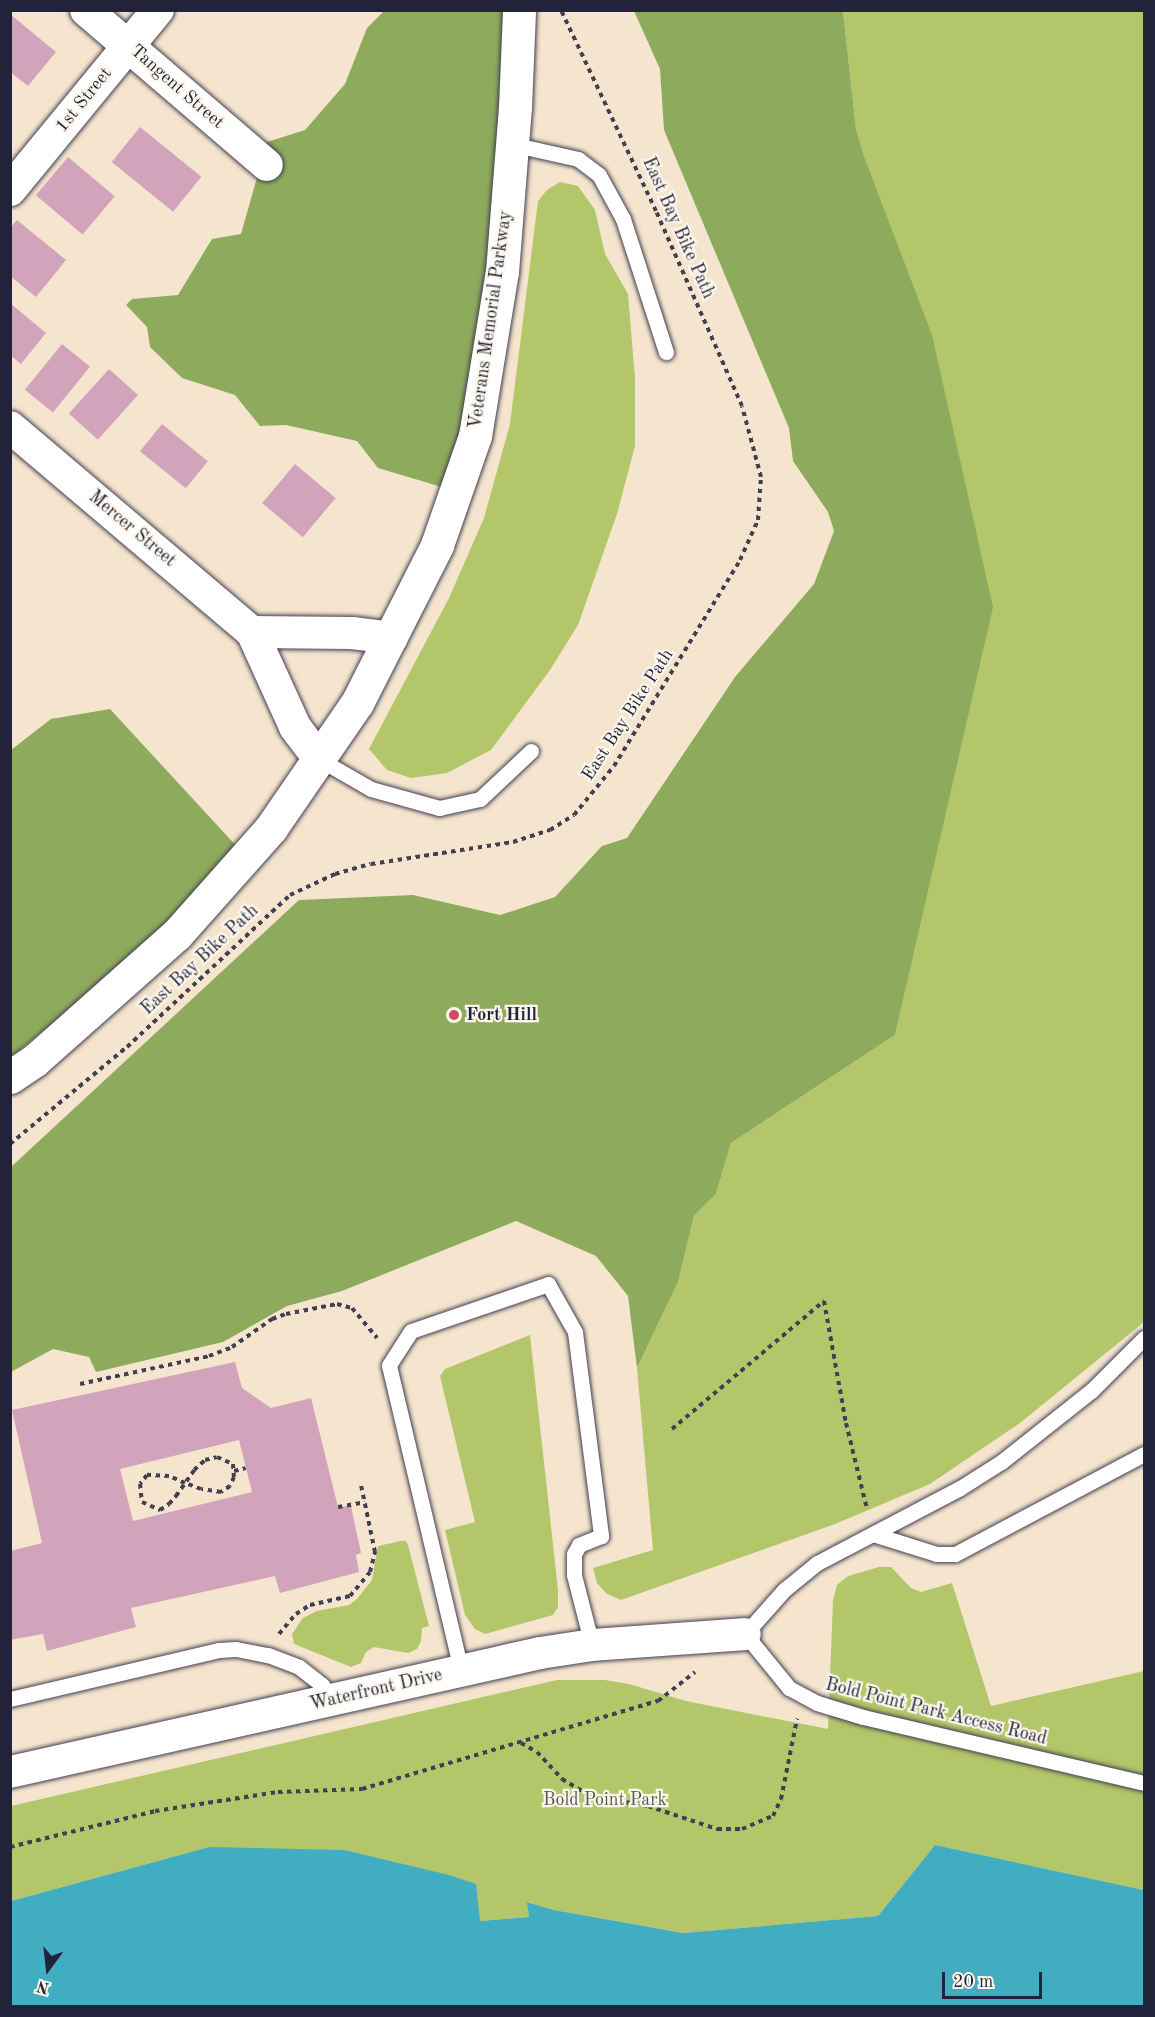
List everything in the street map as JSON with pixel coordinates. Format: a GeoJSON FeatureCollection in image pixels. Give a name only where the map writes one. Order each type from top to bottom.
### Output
{"type":"FeatureCollection","features":[{"type":"Feature","properties":{"kind":"main road","name":"Veterans Memorial Parkway"},"geometry":{"type":"LineString","coordinates":[[10,1077],[34,1061],[177,934],[271,828],[357,703],[438,545],[475,436],[502,272],[519,10]]}},
{"type":"Feature","properties":{"kind":"street","name":"Tangent Street"},"geometry":{"type":"LineString","coordinates":[[86,10],[267,165]]}},
{"type":"Feature","properties":{"kind":"street","name":"1st Street"},"geometry":{"type":"LineString","coordinates":[[10,190],[158,10]]}},
{"type":"Feature","properties":{"kind":"street","name":"Mercer Street"},"geometry":{"type":"LineString","coordinates":[[10,427],[252,632],[295,727],[319,759]]}},
{"type":"Feature","properties":{"kind":"street"},"geometry":{"type":"LineString","coordinates":[[252,632],[351,633],[392,638]]}},
{"type":"Feature","properties":{"kind":"street","name":"Waterfront Drive"},"geometry":{"type":"LineString","coordinates":[[10,1772],[540,1653],[592,1645],[745,1634]]}},
{"type":"Feature","properties":{"kind":"lane"},"geometry":{"type":"LineString","coordinates":[[511,144],[578,159],[599,175],[624,219],[666,352]]}},
{"type":"Feature","properties":{"kind":"lane"},"geometry":{"type":"LineString","coordinates":[[319,759],[371,789],[439,808],[480,799],[531,751]]}},
{"type":"Feature","properties":{"kind":"lane"},"geometry":{"type":"LineString","coordinates":[[461,1670],[389,1365],[411,1331],[548,1284],[575,1332],[600,1525],[601,1536],[579,1545],[574,1554],[574,1575],[592,1645]]}},
{"type":"Feature","properties":{"kind":"lane"},"geometry":{"type":"LineString","coordinates":[[745,1634],[800,1576],[817,1563],[960,1488],[1001,1462],[1092,1390],[1144,1338]]}},
{"type":"Feature","properties":{"kind":"lane"},"geometry":{"type":"LineString","coordinates":[[873,1533],[937,1554],[955,1554],[1144,1454]]}},
{"type":"Feature","properties":{"kind":"lane","name":"Bold Point Park Access Road"},"geometry":{"type":"LineString","coordinates":[[745,1634],[777,1674],[802,1696],[863,1717],[1144,1783]]}},
{"type":"Feature","properties":{"kind":"lane"},"geometry":{"type":"LineString","coordinates":[[10,1698],[219,1650],[236,1649],[268,1655],[299,1667],[322,1685],[333,1701]]}},
{"type":"Feature","properties":{"kind":"path","name":"East Bay Bike Path"},"geometry":{"type":"LineString","coordinates":[[10,1144],[127,1047],[290,895],[335,874],[379,862],[513,842],[550,830],[574,815],[614,766],[740,560],[758,520],[761,477],[742,406],[651,201],[561,10]]}},
{"type":"Feature","properties":{"kind":"path"},"geometry":{"type":"LineString","coordinates":[[672,1429],[824,1300],[846,1423],[873,1533]]}},
{"type":"Feature","properties":{"kind":"path"},"geometry":{"type":"LineString","coordinates":[[80,1384],[209,1356],[232,1347],[272,1319],[337,1304],[352,1308],[393,1358]]}},
{"type":"Feature","properties":{"kind":"path"},"geometry":{"type":"LineString","coordinates":[[185,1483],[169,1504],[160,1510],[142,1502],[140,1484],[147,1475],[156,1473],[169,1476],[185,1483],[201,1489],[221,1492],[230,1486],[234,1471],[232,1464],[217,1457],[204,1460],[185,1483]]}},
{"type":"Feature","properties":{"kind":"path"},"geometry":{"type":"LineString","coordinates":[[234,1471],[246,1468]]}},
{"type":"Feature","properties":{"kind":"path"},"geometry":{"type":"LineString","coordinates":[[268,1655],[283,1627],[296,1614],[310,1605],[350,1596],[370,1572],[375,1552],[361,1485]]}},
{"type":"Feature","properties":{"kind":"path"},"geometry":{"type":"LineString","coordinates":[[338,1508],[365,1502]]}},
{"type":"Feature","properties":{"kind":"path"},"geometry":{"type":"LineString","coordinates":[[10,1847],[155,1810],[278,1792],[362,1789],[658,1701],[698,1670]]}},
{"type":"Feature","properties":{"kind":"path"},"geometry":{"type":"LineString","coordinates":[[520,1743],[537,1752],[562,1779],[590,1796],[648,1806],[717,1829],[742,1829],[773,1816],[781,1799],[802,1696]]}},
{"type":"Feature","properties":{"kind":"green space"},"geometry":{"type":"Polygon","coordinates":[[[384,11],[515,11],[496,258],[450,480],[445,488],[378,468],[357,441],[286,425],[260,426],[235,395],[182,378],[150,347],[147,327],[126,305],[132,299],[178,295],[212,239],[241,234],[267,142],[305,130],[345,84],[367,28],[384,11]]]}},
{"type":"Feature","properties":{"kind":"green space"},"geometry":{"type":"Polygon","coordinates":[[[634,11],[843,11],[856,129],[865,159],[932,335],[993,607],[895,1035],[731,1143],[716,1194],[694,1216],[678,1282],[637,1368],[628,1296],[596,1256],[516,1221],[342,1291],[287,1306],[223,1342],[96,1372],[89,1357],[53,1349],[11,1372],[11,1167],[299,900],[413,895],[500,915],[555,897],[602,846],[627,838],[735,677],[814,584],[834,531],[828,512],[793,461],[789,428],[664,130],[660,69],[634,11]]]}},
{"type":"Feature","properties":{"kind":"green space"},"geometry":{"type":"Polygon","coordinates":[[[843,11],[1144,11],[1144,1322],[1020,1423],[930,1484],[835,1524],[621,1600],[607,1594],[597,1583],[593,1568],[653,1550],[637,1368],[678,1282],[694,1216],[716,1194],[731,1143],[895,1035],[940,832],[865,159],[856,129],[843,11]]]}},
{"type":"Feature","properties":{"kind":"green space"},"geometry":{"type":"Polygon","coordinates":[[[560,182],[578,186],[595,210],[605,254],[628,294],[635,378],[635,446],[617,514],[578,625],[550,670],[491,750],[447,773],[411,778],[387,770],[369,749],[449,598],[484,518],[510,424],[538,201],[547,190],[560,182]]]}},
{"type":"Feature","properties":{"kind":"green space"},"geometry":{"type":"Polygon","coordinates":[[[110,709],[240,850],[196,907],[11,1057],[11,750],[51,719],[110,709]]]}},
{"type":"Feature","properties":{"kind":"green space"},"geometry":{"type":"Polygon","coordinates":[[[530,1335],[558,1607],[553,1615],[485,1634],[475,1629],[465,1615],[445,1530],[475,1522],[440,1376],[445,1369],[530,1335]]]}},
{"type":"Feature","properties":{"kind":"green space"},"geometry":{"type":"Polygon","coordinates":[[[406,1541],[408,1545],[429,1626],[422,1628],[421,1641],[417,1649],[408,1653],[374,1647],[366,1652],[361,1663],[351,1667],[294,1644],[292,1634],[303,1618],[317,1611],[349,1605],[357,1599],[372,1580],[378,1546],[406,1541]]]}},
{"type":"Feature","properties":{"kind":"green space","name":"Bold Point Park"},"geometry":{"type":"Polygon","coordinates":[[[879,1567],[891,1567],[911,1588],[921,1592],[952,1583],[991,1706],[1144,1671],[1144,1890],[935,1845],[878,1916],[683,1933],[554,1910],[528,1902],[529,1917],[480,1921],[209,1847],[11,1901],[11,1806],[557,1680],[605,1680],[629,1684],[686,1701],[828,1729],[833,1601],[837,1585],[848,1576],[879,1567]]]}},
{"type":"Feature","properties":{"kind":"water"},"geometry":{"type":"Polygon","coordinates":[[[935,1845],[1144,1890],[1144,2006],[11,2006],[11,1901],[209,1847],[344,1850],[449,1875],[476,1884],[480,1921],[529,1917],[527,1902],[554,1910],[683,1933],[878,1916],[935,1845]]]}},
{"type":"Feature","properties":{"kind":"building"},"geometry":{"type":"Polygon","coordinates":[[[10,14],[56,52],[28,86],[10,72],[10,14]]]}},
{"type":"Feature","properties":{"kind":"building"},"geometry":{"type":"Polygon","coordinates":[[[140,127],[201,177],[173,212],[112,162],[140,127]]]}},
{"type":"Feature","properties":{"kind":"building"},"geometry":{"type":"Polygon","coordinates":[[[68,157],[115,196],[83,235],[36,195],[68,157]]]}},
{"type":"Feature","properties":{"kind":"building"},"geometry":{"type":"Polygon","coordinates":[[[17,220],[66,260],[36,297],[10,276],[10,228],[17,220]]]}},
{"type":"Feature","properties":{"kind":"building"},"geometry":{"type":"Polygon","coordinates":[[[10,303],[46,333],[21,364],[10,355],[10,303]]]}},
{"type":"Feature","properties":{"kind":"building"},"geometry":{"type":"Polygon","coordinates":[[[62,344],[90,367],[53,413],[25,390],[62,344]]]}},
{"type":"Feature","properties":{"kind":"building"},"geometry":{"type":"Polygon","coordinates":[[[109,369],[138,395],[98,440],[69,414],[109,369]]]}},
{"type":"Feature","properties":{"kind":"building"},"geometry":{"type":"Polygon","coordinates":[[[162,424],[208,461],[186,488],[140,451],[162,424]]]}},
{"type":"Feature","properties":{"kind":"building"},"geometry":{"type":"Polygon","coordinates":[[[295,464],[336,498],[303,537],[262,503],[295,464]]]}},
{"type":"Feature","properties":{"kind":"building"},"geometry":{"type":"Polygon","coordinates":[[[235,1362],[242,1388],[271,1408],[311,1398],[338,1507],[351,1506],[361,1553],[356,1555],[359,1572],[280,1593],[275,1576],[131,1608],[136,1627],[47,1651],[43,1634],[10,1640],[10,1551],[42,1543],[12,1410],[235,1362]],[[239,1440],[120,1469],[133,1521],[252,1492],[239,1440]]]}},
{"type":"Feature","properties":{"kind":"place","name":"Fort Hill"},"geometry":{"type":"Point","coordinates":[454,1015]}}]}
